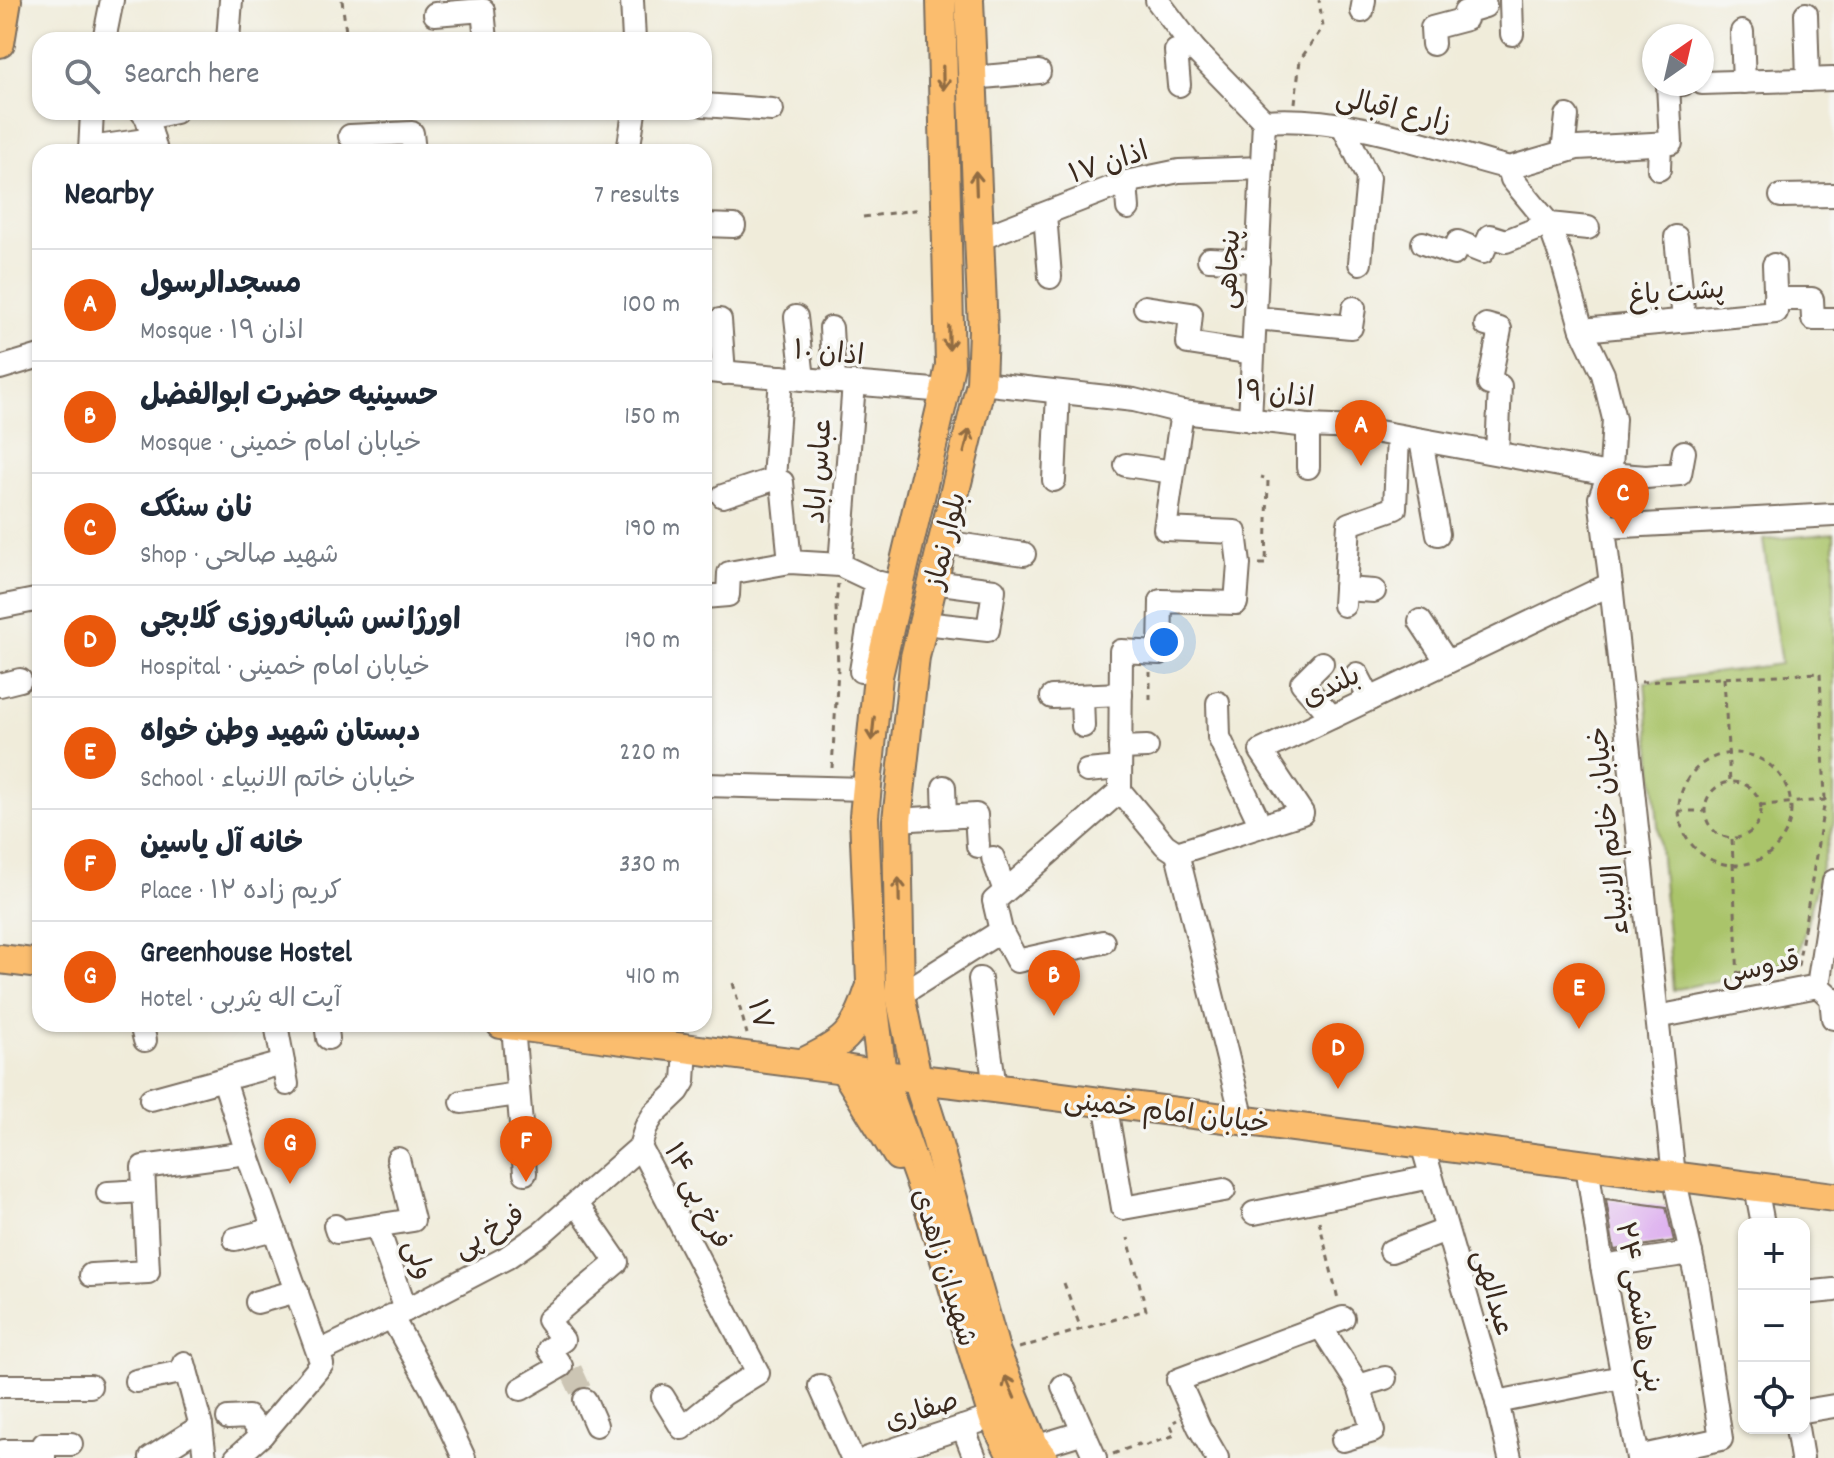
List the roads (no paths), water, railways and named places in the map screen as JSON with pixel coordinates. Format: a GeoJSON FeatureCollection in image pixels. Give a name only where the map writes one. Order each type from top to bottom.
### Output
{"type":"FeatureCollection","features":[{"type":"Feature","properties":{"kind":"main road"},"geometry":{"type":"LineString","coordinates":[[0,43],[7,0]]}},
{"type":"Feature","properties":{"kind":"main road","name":"بلوار نماز"},"geometry":{"type":"LineString","coordinates":[[882,1075],[871,982],[864,816],[870,671],[887,585],[950,365],[941,0]]}},
{"type":"Feature","properties":{"kind":"main road","name":"بلوار نماز"},"geometry":{"type":"LineString","coordinates":[[917,1078],[900,995],[897,820],[915,657],[981,383],[983,330],[969,0]]}},
{"type":"Feature","properties":{"kind":"main road"},"geometry":{"type":"LineString","coordinates":[[870,949],[900,950]]}},
{"type":"Feature","properties":{"kind":"main road"},"geometry":{"type":"LineString","coordinates":[[0,959],[32,963]]}},
{"type":"Feature","properties":{"kind":"main road"},"geometry":{"type":"LineString","coordinates":[[802,1063],[848,1035],[858,1021],[871,982]]}},
{"type":"Feature","properties":{"kind":"main road","name":"خیابان امام خمینی"},"geometry":{"type":"LineString","coordinates":[[571,1032],[1834,1197]]}},
{"type":"Feature","properties":{"kind":"main road"},"geometry":{"type":"LineString","coordinates":[[844,1069],[940,1203]]}},
{"type":"Feature","properties":{"kind":"main road","name":"شهیدان زاهدی"},"geometry":{"type":"LineString","coordinates":[[882,1075],[940,1203],[1031,1454]]}},
{"type":"Feature","properties":{"kind":"main road","name":"شهیدان زاهدی"},"geometry":{"type":"LineString","coordinates":[[917,1078],[936,1138],[940,1203],[993,1417],[1031,1454]]}},
{"type":"Feature","properties":{"kind":"main road"},"geometry":{"type":"LineString","coordinates":[[936,1138],[954,1083]]}},
{"type":"Feature","properties":{"kind":"street"},"geometry":{"type":"LineString","coordinates":[[106,32],[112,0]]}},
{"type":"Feature","properties":{"kind":"street"},"geometry":{"type":"LineString","coordinates":[[229,32],[231,0]]}},
{"type":"Feature","properties":{"kind":"street"},"geometry":{"type":"LineString","coordinates":[[632,0],[634,32]]}},
{"type":"Feature","properties":{"kind":"street"},"geometry":{"type":"LineString","coordinates":[[1157,0],[1194,49],[1264,121]]}},
{"type":"Feature","properties":{"kind":"street"},"geometry":{"type":"LineString","coordinates":[[1433,44],[1432,28],[1466,19],[1465,12],[1485,6],[1484,0]]}},
{"type":"Feature","properties":{"kind":"street"},"geometry":{"type":"LineString","coordinates":[[1511,0],[1512,34]]}},
{"type":"Feature","properties":{"kind":"street"},"geometry":{"type":"LineString","coordinates":[[449,9],[483,10],[485,32]]}},
{"type":"Feature","properties":{"kind":"street"},"geometry":{"type":"LineString","coordinates":[[1806,14],[1808,80]]}},
{"type":"Feature","properties":{"kind":"street"},"geometry":{"type":"LineString","coordinates":[[1742,32],[1744,82]]}},
{"type":"Feature","properties":{"kind":"street"},"geometry":{"type":"LineString","coordinates":[[1179,85],[1176,51],[1194,49]]}},
{"type":"Feature","properties":{"kind":"street"},"geometry":{"type":"LineString","coordinates":[[972,78],[1039,72]]}},
{"type":"Feature","properties":{"kind":"street"},"geometry":{"type":"LineString","coordinates":[[1714,83],[1834,79]]}},
{"type":"Feature","properties":{"kind":"street"},"geometry":{"type":"LineString","coordinates":[[1509,168],[1577,148],[1671,143],[1669,96]]}},
{"type":"Feature","properties":{"kind":"street"},"geometry":{"type":"LineString","coordinates":[[712,106],[772,110]]}},
{"type":"Feature","properties":{"kind":"street"},"geometry":{"type":"LineString","coordinates":[[1563,152],[1567,116]]}},
{"type":"Feature","properties":{"kind":"street","name":"زارع اقبالی"},"geometry":{"type":"LineString","coordinates":[[1264,121],[1294,119],[1342,124],[1379,123],[1509,168]]}},
{"type":"Feature","properties":{"kind":"street"},"geometry":{"type":"LineString","coordinates":[[90,144],[92,120]]}},
{"type":"Feature","properties":{"kind":"street"},"geometry":{"type":"LineString","coordinates":[[629,144],[633,120]]}},
{"type":"Feature","properties":{"kind":"street","name":"پنجاهی"},"geometry":{"type":"LineString","coordinates":[[1250,420],[1264,121]]}},
{"type":"Feature","properties":{"kind":"street"},"geometry":{"type":"LineString","coordinates":[[1342,124],[1368,178],[1360,263]]}},
{"type":"Feature","properties":{"kind":"street"},"geometry":{"type":"LineString","coordinates":[[108,144],[150,130]]}},
{"type":"Feature","properties":{"kind":"street"},"geometry":{"type":"LineString","coordinates":[[350,136],[412,133],[413,144]]}},
{"type":"Feature","properties":{"kind":"street"},"geometry":{"type":"LineString","coordinates":[[1659,169],[1660,144]]}},
{"type":"Feature","properties":{"kind":"street","name":"اذان ۱۷"},"geometry":{"type":"LineString","coordinates":[[979,239],[1126,182],[1179,171],[1262,168]]}},
{"type":"Feature","properties":{"kind":"street","name":"خیابان خاتم الانبیاء"},"geometry":{"type":"LineString","coordinates":[[1509,168],[1512,179],[1549,224],[1582,330],[1603,374],[1614,419],[1609,474],[1600,498],[1674,1176],[1698,1286],[1721,1439],[1638,1457]]}},
{"type":"Feature","properties":{"kind":"street"},"geometry":{"type":"LineString","coordinates":[[1126,182],[1128,208]]}},
{"type":"Feature","properties":{"kind":"street"},"geometry":{"type":"LineString","coordinates":[[1781,196],[1834,195]]}},
{"type":"Feature","properties":{"kind":"street"},"geometry":{"type":"LineString","coordinates":[[1045,214],[1050,277]]}},
{"type":"Feature","properties":{"kind":"street"},"geometry":{"type":"LineString","coordinates":[[1423,243],[1454,254],[1458,242],[1483,252],[1490,236],[1506,241],[1549,224],[1588,228]]}},
{"type":"Feature","properties":{"kind":"street"},"geometry":{"type":"LineString","coordinates":[[712,225],[734,226]]}},
{"type":"Feature","properties":{"kind":"street"},"geometry":{"type":"LineString","coordinates":[[1676,237],[1684,320]]}},
{"type":"Feature","properties":{"kind":"street"},"geometry":{"type":"LineString","coordinates":[[1209,259],[1258,261]]}},
{"type":"Feature","properties":{"kind":"street"},"geometry":{"type":"LineString","coordinates":[[1774,265],[1776,306]]}},
{"type":"Feature","properties":{"kind":"street","name":"پشت باغ"},"geometry":{"type":"LineString","coordinates":[[1582,330],[1684,320],[1812,299],[1813,319],[1834,319]]}},
{"type":"Feature","properties":{"kind":"street"},"geometry":{"type":"LineString","coordinates":[[1145,307],[1191,314],[1188,343],[1253,353]]}},
{"type":"Feature","properties":{"kind":"street"},"geometry":{"type":"LineString","coordinates":[[1255,318],[1351,327],[1354,308]]}},
{"type":"Feature","properties":{"kind":"street"},"geometry":{"type":"LineString","coordinates":[[796,317],[803,379]]}},
{"type":"Feature","properties":{"kind":"street","name":"اذان ۱۰"},"geometry":{"type":"LineString","coordinates":[[720,320],[716,372],[945,391]]}},
{"type":"Feature","properties":{"kind":"street"},"geometry":{"type":"LineString","coordinates":[[1493,327],[1489,384],[1500,386],[1497,453]]}},
{"type":"Feature","properties":{"kind":"street","name":"عباس اباد"},"geometry":{"type":"LineString","coordinates":[[831,328],[844,382],[840,565]]}},
{"type":"Feature","properties":{"kind":"street"},"geometry":{"type":"LineString","coordinates":[[0,368],[32,358]]}},
{"type":"Feature","properties":{"kind":"street"},"geometry":{"type":"LineString","coordinates":[[774,479],[781,377]]}},
{"type":"Feature","properties":{"kind":"street","name":"اذان ۱۹"},"geometry":{"type":"LineString","coordinates":[[981,383],[1134,400],[1182,412],[1308,426],[1357,428],[1609,474],[1646,477],[1680,474],[1684,452]]}},
{"type":"Feature","properties":{"kind":"street"},"geometry":{"type":"LineString","coordinates":[[1054,480],[1058,392]]}},
{"type":"Feature","properties":{"kind":"street"},"geometry":{"type":"LineString","coordinates":[[1182,412],[1165,529],[1235,532],[1239,564],[1236,603],[1161,601],[1160,653],[1121,651],[1120,791],[1165,845],[1177,853],[1243,1120]]}},
{"type":"Feature","properties":{"kind":"street"},"geometry":{"type":"LineString","coordinates":[[1308,426],[1308,467]]}},
{"type":"Feature","properties":{"kind":"street"},"geometry":{"type":"LineString","coordinates":[[1374,591],[1344,597],[1349,524],[1395,508],[1398,436]]}},
{"type":"Feature","properties":{"kind":"street"},"geometry":{"type":"LineString","coordinates":[[1421,440],[1438,534]]}},
{"type":"Feature","properties":{"kind":"street"},"geometry":{"type":"LineString","coordinates":[[1126,465],[1173,472]]}},
{"type":"Feature","properties":{"kind":"street"},"geometry":{"type":"LineString","coordinates":[[723,496],[774,479],[782,482],[790,562]]}},
{"type":"Feature","properties":{"kind":"street"},"geometry":{"type":"LineString","coordinates":[[1605,527],[1834,515]]}},
{"type":"Feature","properties":{"kind":"street"},"geometry":{"type":"LineString","coordinates":[[943,542],[1024,554]]}},
{"type":"Feature","properties":{"kind":"street"},"geometry":{"type":"LineString","coordinates":[[712,596],[728,595],[729,573],[790,562],[840,565],[887,585]]}},
{"type":"Feature","properties":{"kind":"street"},"geometry":{"type":"LineString","coordinates":[[924,623],[988,630],[994,590],[933,582]]}},
{"type":"Feature","properties":{"kind":"street","name":"بلندی"},"geometry":{"type":"LineString","coordinates":[[1177,853],[1302,813],[1261,751],[1611,584]]}},
{"type":"Feature","properties":{"kind":"street"},"geometry":{"type":"LineString","coordinates":[[0,607],[32,601]]}},
{"type":"Feature","properties":{"kind":"street"},"geometry":{"type":"LineString","coordinates":[[1420,621],[1447,662]]}},
{"type":"Feature","properties":{"kind":"street"},"geometry":{"type":"LineString","coordinates":[[1322,663],[1302,683],[1332,717]]}},
{"type":"Feature","properties":{"kind":"street"},"geometry":{"type":"LineString","coordinates":[[838,669],[870,671]]}},
{"type":"Feature","properties":{"kind":"street"},"geometry":{"type":"LineString","coordinates":[[1357,674],[1370,699]]}},
{"type":"Feature","properties":{"kind":"street"},"geometry":{"type":"LineString","coordinates":[[1052,697],[1121,694]]}},
{"type":"Feature","properties":{"kind":"street"},"geometry":{"type":"LineString","coordinates":[[1082,696],[1083,726]]}},
{"type":"Feature","properties":{"kind":"street"},"geometry":{"type":"LineString","coordinates":[[1218,703],[1219,737],[1261,826]]}},
{"type":"Feature","properties":{"kind":"street"},"geometry":{"type":"LineString","coordinates":[[1087,771],[1147,747]]}},
{"type":"Feature","properties":{"kind":"street"},"geometry":{"type":"LineString","coordinates":[[712,785],[867,789]]}},
{"type":"Feature","properties":{"kind":"street"},"geometry":{"type":"LineString","coordinates":[[944,787],[945,817]]}},
{"type":"Feature","properties":{"kind":"street"},"geometry":{"type":"LineString","coordinates":[[1103,942],[1017,961],[1001,931],[994,901],[1120,791]]}},
{"type":"Feature","properties":{"kind":"street"},"geometry":{"type":"LineString","coordinates":[[897,820],[976,815],[985,852],[1005,891]]}},
{"type":"Feature","properties":{"kind":"street","name":"قدوسی"},"geometry":{"type":"LineString","coordinates":[[1657,1017],[1818,986],[1834,881]]}},
{"type":"Feature","properties":{"kind":"street"},"geometry":{"type":"LineString","coordinates":[[900,995],[1001,931]]}},
{"type":"Feature","properties":{"kind":"street"},"geometry":{"type":"LineString","coordinates":[[980,979],[995,1088]]}},
{"type":"Feature","properties":{"kind":"street"},"geometry":{"type":"LineString","coordinates":[[1818,986],[1831,998],[1833,1018]]}},
{"type":"Feature","properties":{"kind":"street"},"geometry":{"type":"LineString","coordinates":[[151,1099],[224,1080],[285,1074],[277,1032]]}},
{"type":"Feature","properties":{"kind":"street"},"geometry":{"type":"LineString","coordinates":[[520,1032],[518,1094],[525,1173]]}},
{"type":"Feature","properties":{"kind":"street","name":"فرخ پی ۱۴"},"geometry":{"type":"LineString","coordinates":[[663,1397],[682,1428],[724,1394],[758,1373],[640,1147],[654,1114],[684,1081],[686,1048]]}},
{"type":"Feature","properties":{"kind":"street"},"geometry":{"type":"LineString","coordinates":[[224,1080],[322,1364],[262,1435],[236,1458]]}},
{"type":"Feature","properties":{"kind":"street"},"geometry":{"type":"LineString","coordinates":[[462,1102],[518,1094]]}},
{"type":"Feature","properties":{"kind":"street"},"geometry":{"type":"LineString","coordinates":[[1105,1102],[1123,1208],[1224,1190]]}},
{"type":"Feature","properties":{"kind":"street","name":"عبدالهی"},"geometry":{"type":"LineString","coordinates":[[1422,1144],[1497,1402],[1510,1458]]}},
{"type":"Feature","properties":{"kind":"street","name":"فرخ پی"},"geometry":{"type":"LineString","coordinates":[[319,1352],[506,1258],[542,1233],[640,1147]]}},
{"type":"Feature","properties":{"kind":"street"},"geometry":{"type":"LineString","coordinates":[[91,1275],[148,1272],[143,1167],[247,1153]]}},
{"type":"Feature","properties":{"kind":"street","name":"ولی"},"geometry":{"type":"LineString","coordinates":[[335,1226],[337,1232],[413,1220],[398,1159]]}},
{"type":"Feature","properties":{"kind":"street","name":"بنی هاشمی ۲۴"},"geometry":{"type":"LineString","coordinates":[[1587,1165],[1602,1266],[1638,1457]]}},
{"type":"Feature","properties":{"kind":"street"},"geometry":{"type":"LineString","coordinates":[[1254,1213],[1431,1177]]}},
{"type":"Feature","properties":{"kind":"street"},"geometry":{"type":"LineString","coordinates":[[1756,1187],[1762,1218]]}},
{"type":"Feature","properties":{"kind":"street"},"geometry":{"type":"LineString","coordinates":[[108,1193],[144,1191]]}},
{"type":"Feature","properties":{"kind":"street"},"geometry":{"type":"LineString","coordinates":[[521,1389],[566,1368],[549,1349],[563,1340],[548,1320],[617,1262],[577,1204]]}},
{"type":"Feature","properties":{"kind":"street","name":"ولی"},"geometry":{"type":"LineString","coordinates":[[377,1226],[398,1313],[464,1458]]}},
{"type":"Feature","properties":{"kind":"street"},"geometry":{"type":"LineString","coordinates":[[235,1239],[274,1229]]}},
{"type":"Feature","properties":{"kind":"street"},"geometry":{"type":"LineString","coordinates":[[1391,1251],[1446,1230]]}},
{"type":"Feature","properties":{"kind":"street"},"geometry":{"type":"LineString","coordinates":[[1602,1266],[1691,1253]]}},
{"type":"Feature","properties":{"kind":"street"},"geometry":{"type":"LineString","coordinates":[[1810,1292],[1834,1290]]}},
{"type":"Feature","properties":{"kind":"street"},"geometry":{"type":"LineString","coordinates":[[257,1302],[297,1291]]}},
{"type":"Feature","properties":{"kind":"street"},"geometry":{"type":"LineString","coordinates":[[1217,1458],[1178,1380],[1343,1318]]}},
{"type":"Feature","properties":{"kind":"street"},"geometry":{"type":"LineString","coordinates":[[1321,1327],[1359,1386],[1373,1431],[1343,1440]]}},
{"type":"Feature","properties":{"kind":"street"},"geometry":{"type":"LineString","coordinates":[[136,1381],[185,1367],[201,1426],[205,1458]]}},
{"type":"Feature","properties":{"kind":"street"},"geometry":{"type":"LineString","coordinates":[[1497,1402],[1622,1377]]}},
{"type":"Feature","properties":{"kind":"street"},"geometry":{"type":"LineString","coordinates":[[1359,1386],[1385,1378]]}},
{"type":"Feature","properties":{"kind":"street"},"geometry":{"type":"LineString","coordinates":[[0,1386],[90,1386]]}},
{"type":"Feature","properties":{"kind":"street"},"geometry":{"type":"LineString","coordinates":[[820,1386],[852,1458]]}},
{"type":"Feature","properties":{"kind":"street"},"geometry":{"type":"LineString","coordinates":[[1063,1386],[1095,1458]]}},
{"type":"Feature","properties":{"kind":"street"},"geometry":{"type":"LineString","coordinates":[[585,1400],[596,1425]]}},
{"type":"Feature","properties":{"kind":"street"},"geometry":{"type":"LineString","coordinates":[[1810,1410],[1834,1406]]}},
{"type":"Feature","properties":{"kind":"street"},"geometry":{"type":"LineString","coordinates":[[228,1418],[248,1417],[262,1435]]}},
{"type":"Feature","properties":{"kind":"street","name":"صفاری"},"geometry":{"type":"LineString","coordinates":[[868,1458],[993,1417]]}},
{"type":"Feature","properties":{"kind":"street"},"geometry":{"type":"LineString","coordinates":[[151,1458],[201,1426]]}},
{"type":"Feature","properties":{"kind":"street"},"geometry":{"type":"LineString","coordinates":[[963,1427],[975,1458]]}},
{"type":"Feature","properties":{"kind":"street"},"geometry":{"type":"LineString","coordinates":[[1031,1454],[1084,1432]]}},
{"type":"Feature","properties":{"kind":"street"},"geometry":{"type":"LineString","coordinates":[[1798,1434],[1802,1458]]}},
{"type":"Feature","properties":{"kind":"street"},"geometry":{"type":"LineString","coordinates":[[4,1451],[44,1455],[44,1444],[71,1444]]}},
{"type":"Feature","properties":{"kind":"tunnel"},"geometry":{"type":"LineString","coordinates":[[571,1370],[585,1400]]}},
{"type":"Feature","properties":{"kind":"place","name":"مسجدالرسول"},"geometry":{"type":"Point","coordinates":[1361,466]}},
{"type":"Feature","properties":{"kind":"place","name":"نان سنگک"},"geometry":{"type":"Point","coordinates":[1623,534]}},
{"type":"Feature","properties":{"kind":"place","name":"حسینیه حضرت ابوالفضل"},"geometry":{"type":"Point","coordinates":[1054,1016]}},
{"type":"Feature","properties":{"kind":"place","name":"دبستان شهید وطن خواه"},"geometry":{"type":"Point","coordinates":[1579,1029]}},
{"type":"Feature","properties":{"kind":"place","name":"اورژانس شبانه‌روزی گلابچی"},"geometry":{"type":"Point","coordinates":[1338,1089]}},
{"type":"Feature","properties":{"kind":"place","name":"خانه آل یاسین"},"geometry":{"type":"Point","coordinates":[526,1182]}},
{"type":"Feature","properties":{"kind":"place","name":"Greenhouse Hostel"},"geometry":{"type":"Point","coordinates":[290,1184]}}]}
